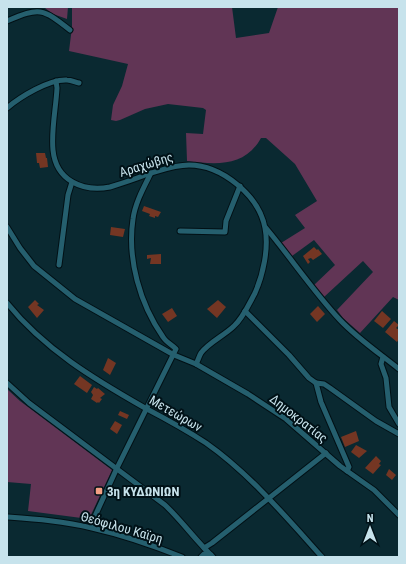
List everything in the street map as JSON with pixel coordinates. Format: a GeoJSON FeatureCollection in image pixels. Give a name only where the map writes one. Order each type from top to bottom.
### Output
{"type":"FeatureCollection","features":[{"type":"Feature","properties":{"kind":"street"},"geometry":{"type":"LineString","coordinates":[[7,21],[27,13],[40,12],[52,16],[70,30]]}},
{"type":"Feature","properties":{"kind":"street"},"geometry":{"type":"LineString","coordinates":[[7,108],[33,91],[56,81],[68,80],[79,83]]}},
{"type":"Feature","properties":{"kind":"street"},"geometry":{"type":"LineString","coordinates":[[56,81],[57,88],[53,150],[60,170],[72,182],[68,195],[59,265]]}},
{"type":"Feature","properties":{"kind":"street","name":"Αραχώβης"},"geometry":{"type":"LineString","coordinates":[[72,182],[90,188],[102,188],[175,165],[198,165],[219,172],[240,186],[257,209],[265,227],[266,247],[261,275],[255,293],[234,327],[204,350],[196,364]]}},
{"type":"Feature","properties":{"kind":"street"},"geometry":{"type":"LineString","coordinates":[[90,527],[117,468],[176,349],[164,338],[152,317],[142,295],[134,266],[132,243],[133,218],[142,191],[151,173]]}},
{"type":"Feature","properties":{"kind":"street"},"geometry":{"type":"LineString","coordinates":[[180,231],[225,232],[226,221],[240,186]]}},
{"type":"Feature","properties":{"kind":"street","name":"Δημοκρατίας"},"geometry":{"type":"LineString","coordinates":[[7,227],[34,266],[69,295],[174,355],[196,364],[248,394],[286,419],[347,471],[378,492],[399,515]]}},
{"type":"Feature","properties":{"kind":"street"},"geometry":{"type":"LineString","coordinates":[[265,227],[311,288],[340,320],[399,369]]}},
{"type":"Feature","properties":{"kind":"street","name":"Μετεώρων"},"geometry":{"type":"LineString","coordinates":[[7,302],[18,316],[43,340],[72,364],[185,430],[207,444],[231,463],[269,499],[322,557]]}},
{"type":"Feature","properties":{"kind":"street"},"geometry":{"type":"LineString","coordinates":[[245,311],[289,355],[309,378],[316,383],[324,384],[376,421],[399,434]]}},
{"type":"Feature","properties":{"kind":"street"},"geometry":{"type":"LineString","coordinates":[[383,357],[382,364],[386,378],[389,407],[399,424]]}},
{"type":"Feature","properties":{"kind":"street"},"geometry":{"type":"LineString","coordinates":[[316,383],[321,402],[349,467],[347,471]]}},
{"type":"Feature","properties":{"kind":"street"},"geometry":{"type":"LineString","coordinates":[[7,384],[29,403],[117,468],[173,512],[202,547],[212,556]]}},
{"type":"Feature","properties":{"kind":"street"},"geometry":{"type":"LineString","coordinates":[[202,547],[269,499],[326,453]]}},
{"type":"Feature","properties":{"kind":"street","name":"Θεόφιλου Καϊρη"},"geometry":{"type":"LineString","coordinates":[[7,517],[90,527],[147,543],[182,557]]}},
{"type":"Feature","properties":{"kind":"street"},"geometry":{"type":"LineString","coordinates":[[202,547],[202,556],[207,554],[212,556]]}},
{"type":"Feature","properties":{"kind":"shaded area"},"geometry":{"type":"Polygon","coordinates":[[[42,7],[68,7],[67,19],[53,14],[42,7]]]}},
{"type":"Feature","properties":{"kind":"shaded area"},"geometry":{"type":"Polygon","coordinates":[[[72,7],[232,7],[236,38],[269,33],[278,7],[399,7],[399,300],[393,297],[360,333],[343,318],[337,310],[373,272],[363,261],[324,297],[314,285],[335,265],[314,240],[292,256],[281,243],[305,228],[295,215],[317,201],[295,164],[266,138],[261,138],[247,154],[229,162],[209,163],[187,161],[186,133],[203,134],[206,110],[203,108],[168,104],[145,109],[120,120],[111,120],[113,105],[122,86],[128,64],[69,51],[72,27],[72,7]]]}},
{"type":"Feature","properties":{"kind":"shaded area"},"geometry":{"type":"Polygon","coordinates":[[[7,389],[20,401],[112,470],[89,519],[28,511],[31,484],[7,482],[7,389]]]}},
{"type":"Feature","properties":{"kind":"building"},"geometry":{"type":"Polygon","coordinates":[[[36,153],[45,153],[48,167],[40,168],[39,163],[37,163],[36,153]]]}},
{"type":"Feature","properties":{"kind":"building"},"geometry":{"type":"Polygon","coordinates":[[[144,206],[161,212],[158,217],[155,216],[155,218],[149,216],[150,214],[142,211],[144,206]]]}},
{"type":"Feature","properties":{"kind":"building"},"geometry":{"type":"Polygon","coordinates":[[[111,227],[125,229],[123,237],[110,235],[111,227]]]}},
{"type":"Feature","properties":{"kind":"building"},"geometry":{"type":"Polygon","coordinates":[[[314,247],[322,254],[313,260],[311,258],[308,259],[310,262],[308,264],[303,256],[314,247]]]}},
{"type":"Feature","properties":{"kind":"building"},"geometry":{"type":"Polygon","coordinates":[[[161,254],[161,264],[150,264],[151,258],[147,259],[147,255],[161,254]]]}},
{"type":"Feature","properties":{"kind":"building"},"geometry":{"type":"Polygon","coordinates":[[[35,300],[39,304],[37,305],[44,310],[37,318],[28,307],[35,300]]]}},
{"type":"Feature","properties":{"kind":"building"},"geometry":{"type":"Polygon","coordinates":[[[218,300],[226,307],[217,318],[207,309],[218,300]]]}},
{"type":"Feature","properties":{"kind":"building"},"geometry":{"type":"Polygon","coordinates":[[[318,306],[325,314],[317,322],[310,314],[318,306]]]}},
{"type":"Feature","properties":{"kind":"building"},"geometry":{"type":"Polygon","coordinates":[[[172,308],[177,316],[168,322],[162,314],[172,308]]]}},
{"type":"Feature","properties":{"kind":"building"},"geometry":{"type":"Polygon","coordinates":[[[382,311],[391,319],[383,328],[374,321],[382,311]]]}},
{"type":"Feature","properties":{"kind":"building"},"geometry":{"type":"Polygon","coordinates":[[[394,321],[399,325],[396,328],[399,330],[399,339],[397,342],[385,332],[394,321]]]}},
{"type":"Feature","properties":{"kind":"building"},"geometry":{"type":"Polygon","coordinates":[[[108,358],[116,363],[110,375],[103,370],[108,358]]]}},
{"type":"Feature","properties":{"kind":"building"},"geometry":{"type":"Polygon","coordinates":[[[80,376],[92,385],[87,393],[74,384],[80,376]]]}},
{"type":"Feature","properties":{"kind":"building"},"geometry":{"type":"Polygon","coordinates":[[[94,387],[97,389],[98,388],[105,394],[100,398],[102,399],[99,403],[91,399],[93,395],[91,392],[94,387]]]}},
{"type":"Feature","properties":{"kind":"building"},"geometry":{"type":"Polygon","coordinates":[[[120,411],[129,415],[127,419],[118,415],[120,411]]]}},
{"type":"Feature","properties":{"kind":"building"},"geometry":{"type":"Polygon","coordinates":[[[115,421],[122,425],[117,434],[110,429],[115,421]]]}},
{"type":"Feature","properties":{"kind":"building"},"geometry":{"type":"Polygon","coordinates":[[[356,431],[359,441],[345,447],[341,437],[356,431]]]}},
{"type":"Feature","properties":{"kind":"building"},"geometry":{"type":"Polygon","coordinates":[[[356,445],[367,451],[359,458],[351,452],[356,445]]]}},
{"type":"Feature","properties":{"kind":"building"},"geometry":{"type":"Polygon","coordinates":[[[376,456],[381,461],[379,464],[381,465],[373,474],[365,468],[376,456]]]}},
{"type":"Feature","properties":{"kind":"building"},"geometry":{"type":"Polygon","coordinates":[[[389,469],[396,475],[392,480],[386,475],[389,469]]]}},
{"type":"Feature","properties":{"kind":"place","name":"3η ΚΥΔΩΝΙΩΝ"},"geometry":{"type":"Point","coordinates":[99,491]}}]}
